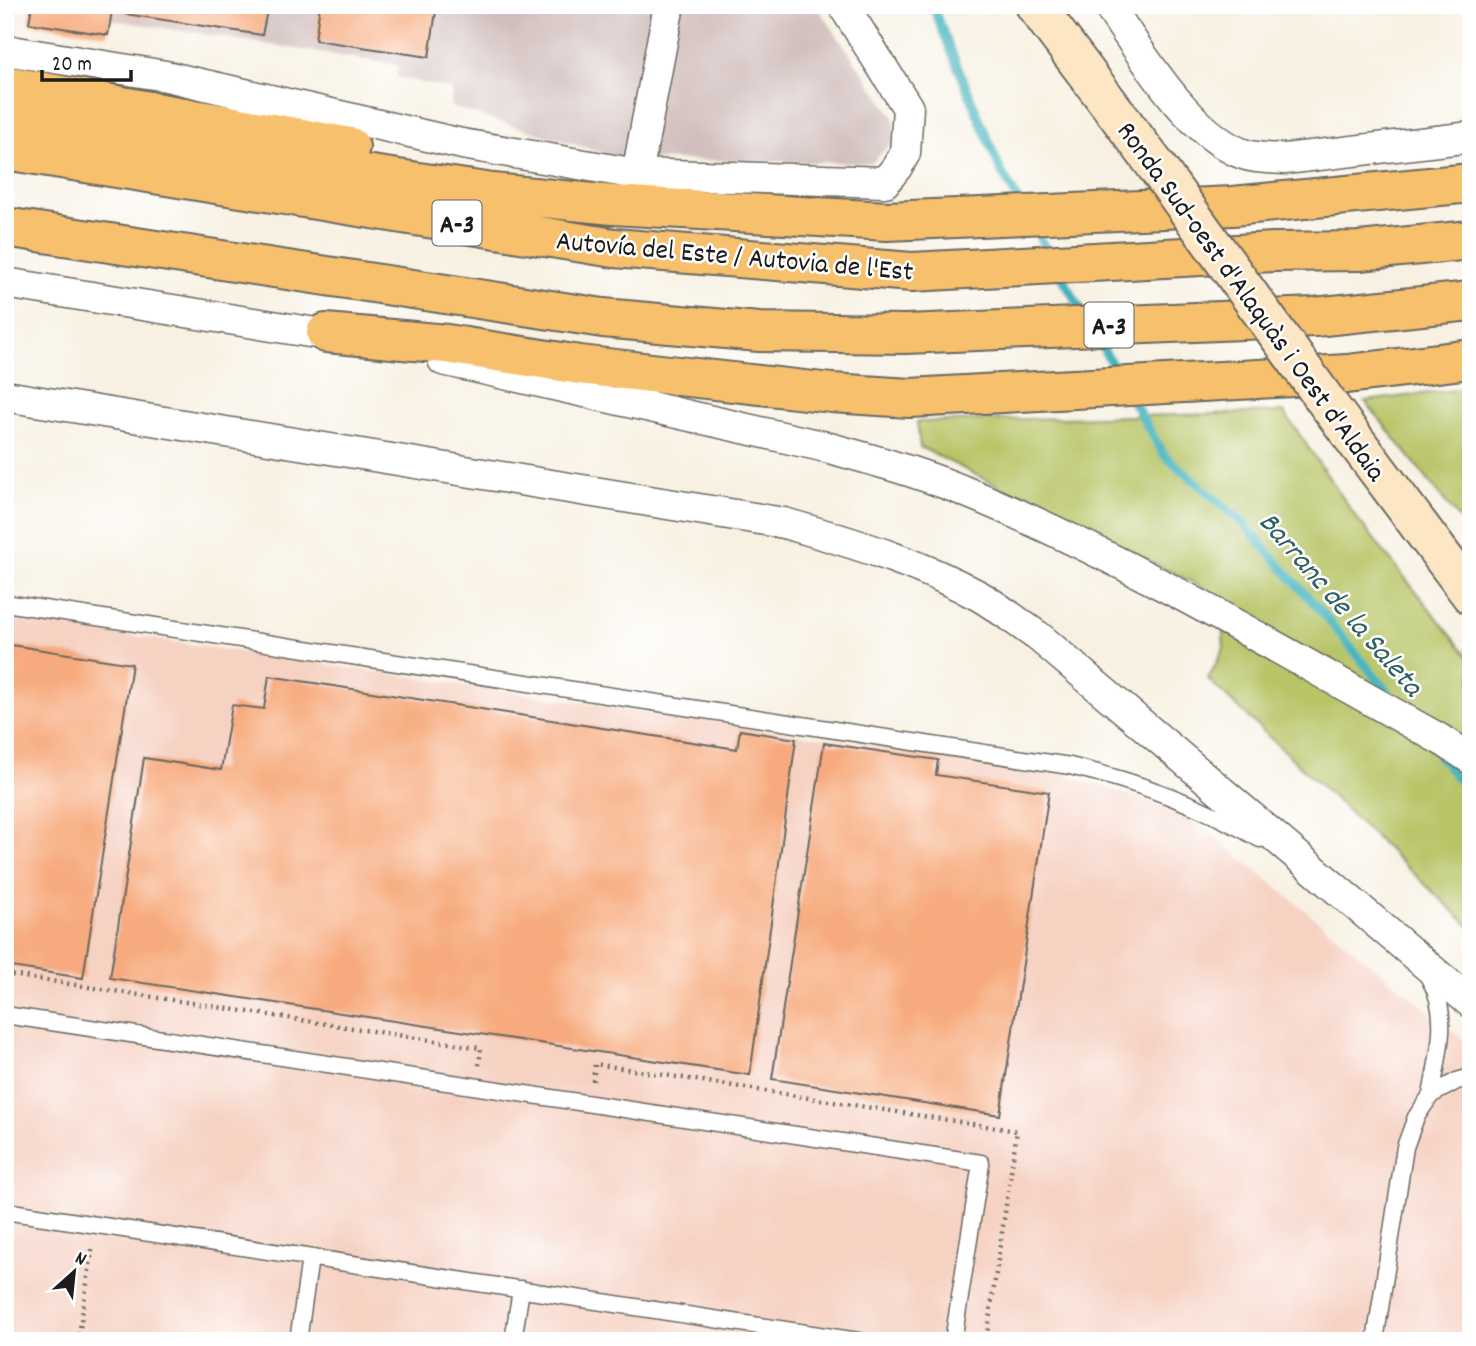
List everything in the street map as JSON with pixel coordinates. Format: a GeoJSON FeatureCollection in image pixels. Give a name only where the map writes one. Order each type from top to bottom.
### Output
{"type":"FeatureCollection","features":[{"type":"Feature","properties":{"kind":"highway"},"geometry":{"type":"LineString","coordinates":[[5,86],[734,213]]}},
{"type":"Feature","properties":{"kind":"highway"},"geometry":{"type":"LineString","coordinates":[[5,121],[493,193],[613,205],[887,221],[1233,206],[1471,183]]}},
{"type":"Feature","properties":{"kind":"highway","name":"Autovía del Este / Autovia de l'Est"},"geometry":{"type":"LineString","coordinates":[[5,150],[614,248],[912,272],[1359,251],[1471,240]]}},
{"type":"Feature","properties":{"kind":"highway","name":"A-3"},"geometry":{"type":"LineString","coordinates":[[5,227],[603,318],[759,332],[905,334],[1314,317],[1471,302]]}},
{"type":"Feature","properties":{"kind":"highway"},"geometry":{"type":"LineString","coordinates":[[326,333],[447,344],[580,365],[832,393],[910,398],[1338,389],[1471,359]]}},
{"type":"Feature","properties":{"kind":"main road","name":"Ronda Sud-oest d'Alaquàs i Oest d'Aldaia"},"geometry":{"type":"LineString","coordinates":[[1035,5],[1156,166],[1338,389],[1471,595]]}},
{"type":"Feature","properties":{"kind":"street"},"geometry":{"type":"LineString","coordinates":[[637,174],[669,5]]}},
{"type":"Feature","properties":{"kind":"street"},"geometry":{"type":"LineString","coordinates":[[5,50],[166,76],[462,144],[637,174],[884,182],[905,153],[908,108],[843,5]]}},
{"type":"Feature","properties":{"kind":"street"},"geometry":{"type":"LineString","coordinates":[[1108,5],[1158,77],[1190,115],[1207,132],[1242,154],[1255,158],[1285,159],[1471,137]]}},
{"type":"Feature","properties":{"kind":"street"},"geometry":{"type":"LineString","coordinates":[[5,283],[326,333],[822,446],[881,462],[961,490],[1034,522],[1176,593],[1471,759]]}},
{"type":"Feature","properties":{"kind":"street"},"geometry":{"type":"LineString","coordinates":[[5,396],[785,523],[851,542],[906,563],[982,597],[1039,637],[1471,1003]]}},
{"type":"Feature","properties":{"kind":"lane"},"geometry":{"type":"LineString","coordinates":[[5,603],[1070,766],[1116,777],[1181,799],[1239,827],[1317,872]]}},
{"type":"Feature","properties":{"kind":"lane"},"geometry":{"type":"LineString","coordinates":[[1417,958],[1437,991],[1441,1012],[1440,1041],[1431,1096]]}},
{"type":"Feature","properties":{"kind":"lane"},"geometry":{"type":"LineString","coordinates":[[5,1015],[981,1163],[953,1341]]}},
{"type":"Feature","properties":{"kind":"lane"},"geometry":{"type":"LineString","coordinates":[[1375,1341],[1405,1147],[1416,1117],[1431,1096],[1457,1081],[1471,1077]]}},
{"type":"Feature","properties":{"kind":"lane"},"geometry":{"type":"LineString","coordinates":[[5,1211],[858,1341]]}},
{"type":"Feature","properties":{"kind":"lane"},"geometry":{"type":"LineString","coordinates":[[298,1341],[310,1258]]}},
{"type":"Feature","properties":{"kind":"lane"},"geometry":{"type":"LineString","coordinates":[[513,1341],[521,1289]]}},
{"type":"Feature","properties":{"kind":"path"},"geometry":{"type":"LineString","coordinates":[[78,1341],[96,1225]]}},
{"type":"Feature","properties":{"kind":"shaded area"},"geometry":{"type":"Polygon","coordinates":[[[19,5],[816,5],[893,116],[896,139],[871,163],[623,159],[451,107],[452,89],[397,77],[398,65],[19,5]]]}},
{"type":"Feature","properties":{"kind":"shaded area"},"geometry":{"type":"Polygon","coordinates":[[[5,617],[1060,773],[1185,812],[1471,1046],[1471,1341],[5,1341],[5,617]]]}},
{"type":"Feature","properties":{"kind":"green space"},"geometry":{"type":"Polygon","coordinates":[[[1471,388],[1471,534],[1365,401],[1471,388]]]}},
{"type":"Feature","properties":{"kind":"green space"},"geometry":{"type":"Polygon","coordinates":[[[1284,412],[1356,517],[1471,660],[1471,928],[1208,679],[1224,648],[1220,598],[920,447],[917,422],[1284,412]]]}},
{"type":"Feature","properties":{"kind":"building"},"geometry":{"type":"Polygon","coordinates":[[[32,5],[113,5],[108,35],[29,23],[32,5]]]}},
{"type":"Feature","properties":{"kind":"building"},"geometry":{"type":"Polygon","coordinates":[[[126,5],[268,6],[262,35],[125,14],[126,5]]]}},
{"type":"Feature","properties":{"kind":"building"},"geometry":{"type":"Polygon","coordinates":[[[320,5],[437,5],[429,57],[315,40],[320,5]]]}},
{"type":"Feature","properties":{"kind":"building"},"geometry":{"type":"Polygon","coordinates":[[[5,644],[132,664],[83,978],[5,966],[5,644]]]}},
{"type":"Feature","properties":{"kind":"building"},"geometry":{"type":"Polygon","coordinates":[[[269,676],[737,749],[740,730],[796,739],[750,1075],[110,978],[144,758],[221,770],[232,705],[264,709],[269,676]]]}},
{"type":"Feature","properties":{"kind":"building"},"geometry":{"type":"Polygon","coordinates":[[[824,743],[938,760],[936,775],[1049,792],[1000,1115],[772,1079],[824,743]]]}},
{"type":"Feature","properties":{"kind":"waterway"},"geometry":{"type":"LineString","coordinates":[[932,5],[1001,171],[1021,205]]}},
{"type":"Feature","properties":{"kind":"waterway"},"geometry":{"type":"LineString","coordinates":[[1033,226],[1048,253]]}},
{"type":"Feature","properties":{"kind":"waterway"},"geometry":{"type":"LineString","coordinates":[[1061,275],[1085,317]]}},
{"type":"Feature","properties":{"kind":"waterway"},"geometry":{"type":"LineString","coordinates":[[1095,335],[1120,378]]}},
{"type":"Feature","properties":{"kind":"waterway","name":"Barranc de la Saleta"},"geometry":{"type":"LineString","coordinates":[[1130,396],[1164,455],[1242,522],[1395,701]]}},
{"type":"Feature","properties":{"kind":"waterway","name":"Barranc de la Saleta"},"geometry":{"type":"LineString","coordinates":[[1432,747],[1471,795]]}}]}
